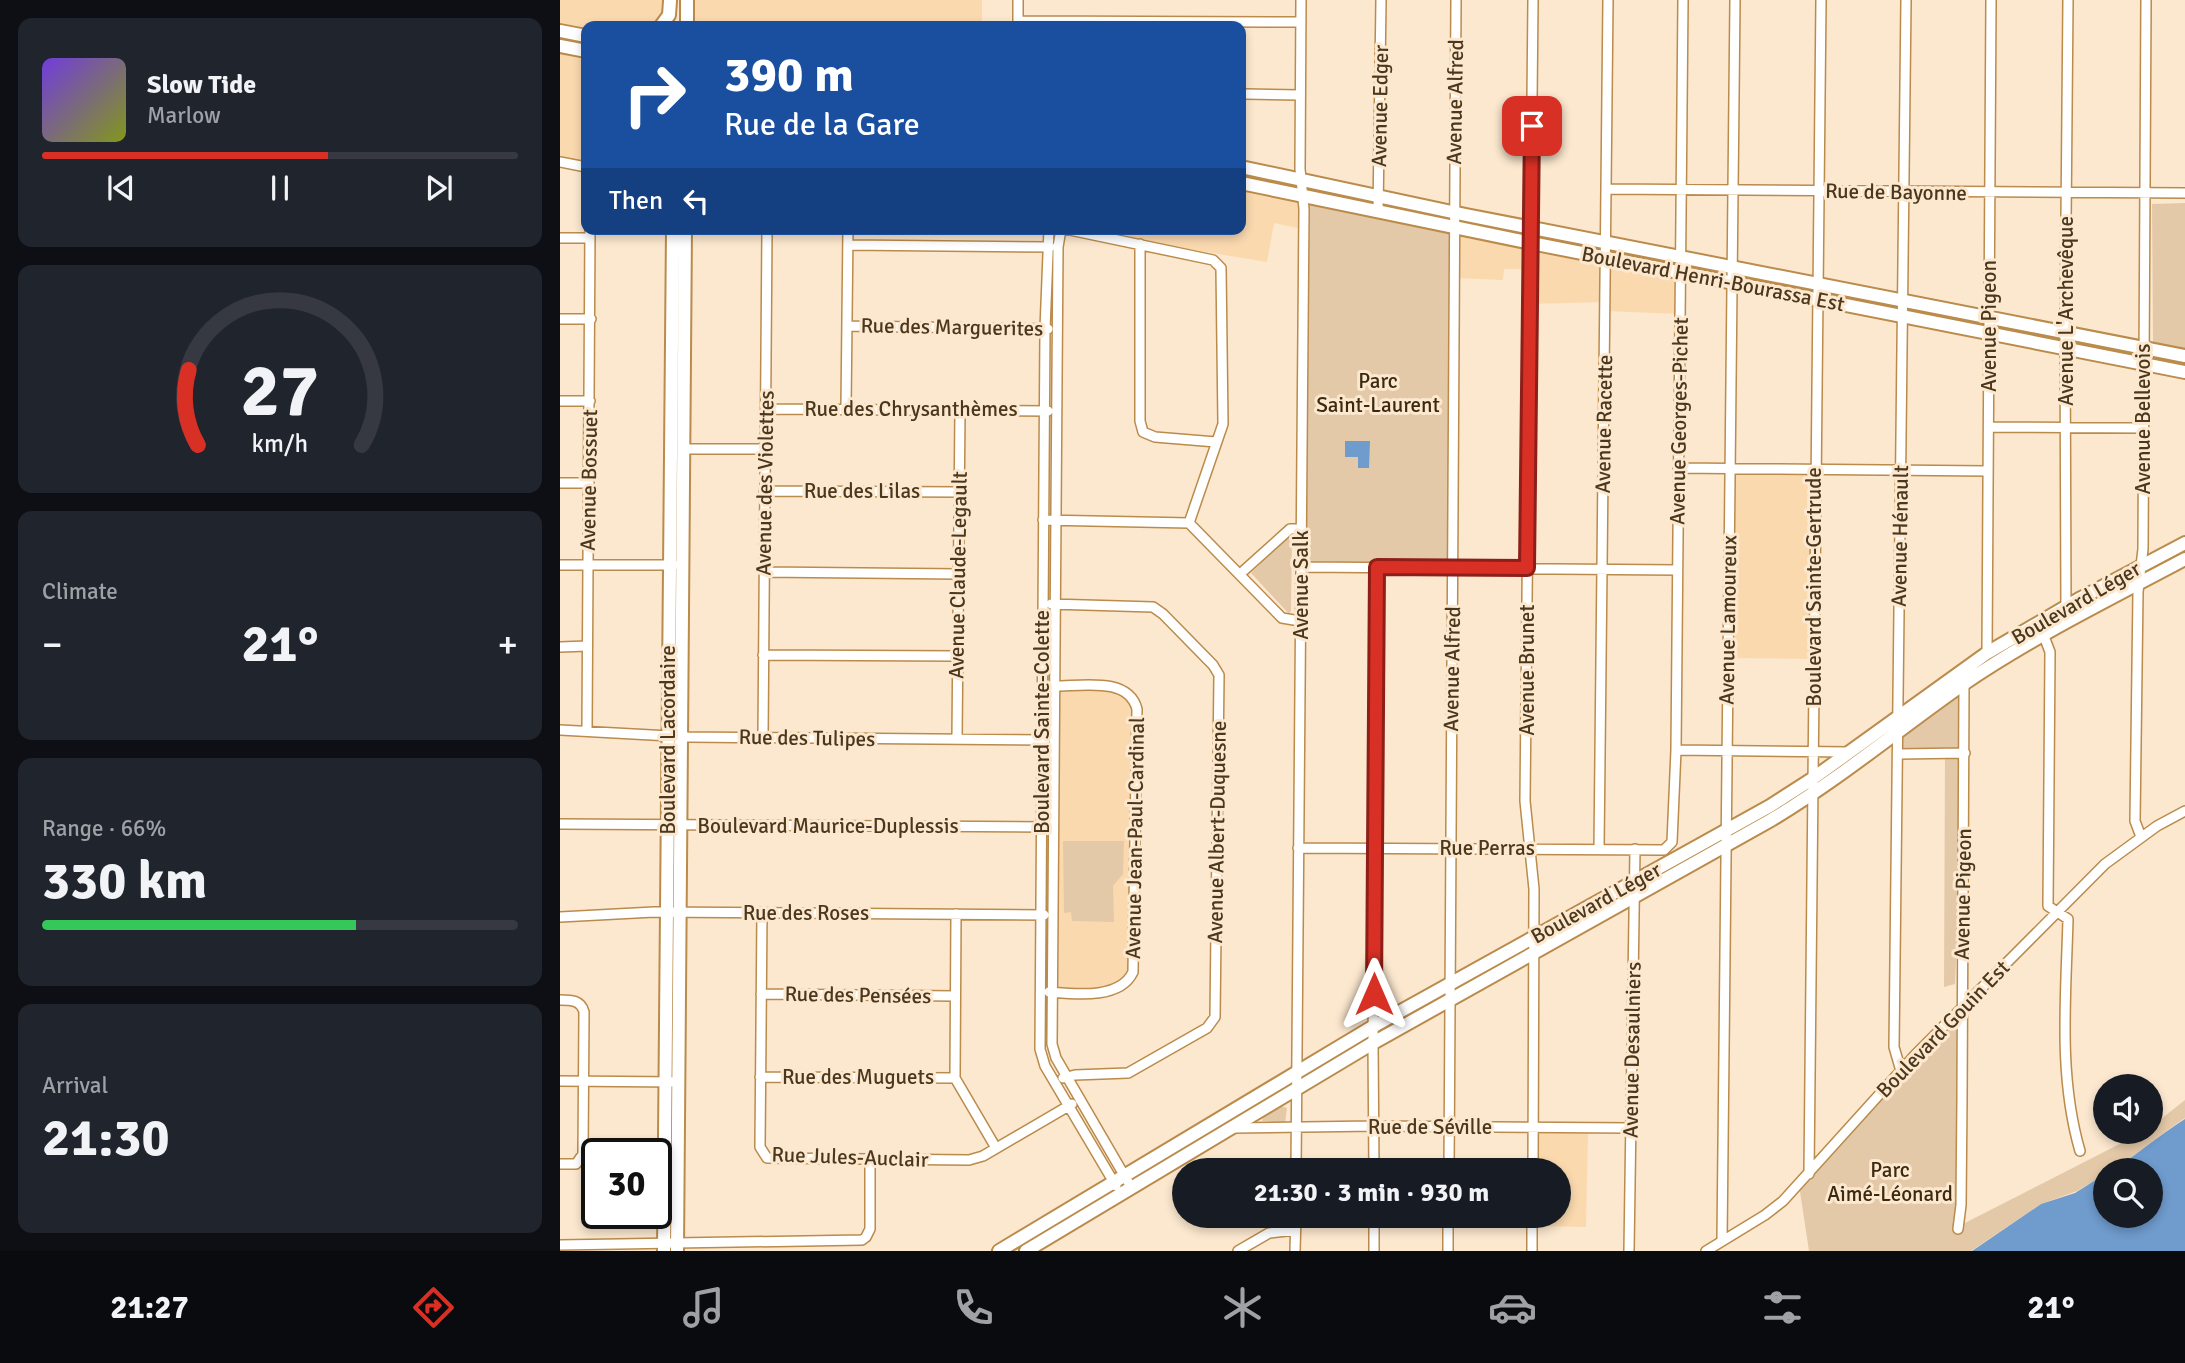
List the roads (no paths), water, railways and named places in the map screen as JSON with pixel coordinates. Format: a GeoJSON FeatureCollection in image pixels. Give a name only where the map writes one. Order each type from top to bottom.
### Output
{"type":"FeatureCollection","features":[{"type":"Feature","properties":{"kind":"main road"},"geometry":{"type":"LineString","coordinates":[[665,21],[670,0]]}},
{"type":"Feature","properties":{"kind":"main road"},"geometry":{"type":"LineString","coordinates":[[670,0],[671,21]]}},
{"type":"Feature","properties":{"kind":"main road"},"geometry":{"type":"LineString","coordinates":[[687,0],[687,21]]}},
{"type":"Feature","properties":{"kind":"main road"},"geometry":{"type":"LineString","coordinates":[[560,31],[581,35]]}},
{"type":"Feature","properties":{"kind":"main road"},"geometry":{"type":"LineString","coordinates":[[560,46],[581,50]]}},
{"type":"Feature","properties":{"kind":"main road","name":"Boulevard Henri-Bourassa Est"},"geometry":{"type":"LineString","coordinates":[[1246,169],[1378,212],[2185,372]]}},
{"type":"Feature","properties":{"kind":"main road","name":"Boulevard Henri-Bourassa Est"},"geometry":{"type":"LineString","coordinates":[[1246,183],[1379,197],[2185,356]]}},
{"type":"Feature","properties":{"kind":"main road","name":"Boulevard Lacordaire"},"geometry":{"type":"LineString","coordinates":[[670,1247],[676,565],[673,235]]}},
{"type":"Feature","properties":{"kind":"main road","name":"Boulevard Lacordaire"},"geometry":{"type":"LineString","coordinates":[[676,565],[683,449],[685,235]]}},
{"type":"Feature","properties":{"kind":"main road","name":"Boulevard Léger"},"geometry":{"type":"LineString","coordinates":[[1026,1251],[1297,1087],[1725,847],[1813,794],[2041,630],[2065,607],[2185,543]]}},
{"type":"Feature","properties":{"kind":"main road","name":"Boulevard Léger"},"geometry":{"type":"LineString","coordinates":[[999,1251],[1374,1026],[1726,831],[1812,779],[1987,653],[2070,621],[2185,559]]}},
{"type":"Feature","properties":{"kind":"street"},"geometry":{"type":"LineString","coordinates":[[1018,0],[1018,21]]}},
{"type":"Feature","properties":{"kind":"street","name":"Avenue Salk"},"geometry":{"type":"LineString","coordinates":[[1296,1158],[1304,208],[1301,188],[1301,0]]}},
{"type":"Feature","properties":{"kind":"street","name":"Avenue Edger"},"geometry":{"type":"LineString","coordinates":[[1378,212],[1381,0]]}},
{"type":"Feature","properties":{"kind":"street","name":"Avenue Alfred"},"geometry":{"type":"LineString","coordinates":[[1449,1158],[1456,0]]}},
{"type":"Feature","properties":{"kind":"street","name":"Avenue Brunet"},"geometry":{"type":"LineString","coordinates":[[1532,1158],[1534,889],[1525,801],[1534,0]]}},
{"type":"Feature","properties":{"kind":"street","name":"Avenue Racette"},"geometry":{"type":"LineString","coordinates":[[1599,849],[1608,0]]}},
{"type":"Feature","properties":{"kind":"street","name":"Avenue Georges-Pichet"},"geometry":{"type":"LineString","coordinates":[[1672,842],[1676,750],[1683,0]]}},
{"type":"Feature","properties":{"kind":"street","name":"Avenue Lamoureux"},"geometry":{"type":"LineString","coordinates":[[1722,1241],[1735,0]]}},
{"type":"Feature","properties":{"kind":"street","name":"Boulevard Sainte-Gertrude"},"geometry":{"type":"LineString","coordinates":[[1809,1174],[1821,0]]}},
{"type":"Feature","properties":{"kind":"street","name":"Avenue Hénault"},"geometry":{"type":"LineString","coordinates":[[1901,1071],[1894,1047],[1906,0]]}},
{"type":"Feature","properties":{"kind":"street","name":"Avenue Pigeon"},"geometry":{"type":"LineString","coordinates":[[1987,653],[1991,0]]}},
{"type":"Feature","properties":{"kind":"street","name":"Avenue L'Archevêque"},"geometry":{"type":"LineString","coordinates":[[2068,0],[2065,607],[2070,621]]}},
{"type":"Feature","properties":{"kind":"street","name":"Avenue Bellevois"},"geometry":{"type":"LineString","coordinates":[[2141,837],[2135,821],[2139,584],[2143,549],[2146,0]]}},
{"type":"Feature","properties":{"kind":"street"},"geometry":{"type":"LineString","coordinates":[[1246,23],[1300,22]]}},
{"type":"Feature","properties":{"kind":"street"},"geometry":{"type":"LineString","coordinates":[[1246,94],[1300,95]]}},
{"type":"Feature","properties":{"kind":"street"},"geometry":{"type":"LineString","coordinates":[[560,162],[581,166]]}},
{"type":"Feature","properties":{"kind":"street","name":"Rue de Bayonne"},"geometry":{"type":"LineString","coordinates":[[1607,189],[2185,193]]}},
{"type":"Feature","properties":{"kind":"street"},"geometry":{"type":"LineString","coordinates":[[560,238],[582,235]]}},
{"type":"Feature","properties":{"kind":"street","name":"Avenue Bossuet"},"geometry":{"type":"LineString","coordinates":[[587,731],[590,235]]}},
{"type":"Feature","properties":{"kind":"street","name":"Avenue des Violettes"},"geometry":{"type":"LineString","coordinates":[[764,737],[767,235]]}},
{"type":"Feature","properties":{"kind":"street"},"geometry":{"type":"LineString","coordinates":[[846,408],[848,235]]}},
{"type":"Feature","properties":{"kind":"street","name":"Boulevard Sainte-Colette"},"geometry":{"type":"LineString","coordinates":[[1048,235],[1042,604],[1040,1049],[1042,1060],[1069,1106],[1119,1177]]}},
{"type":"Feature","properties":{"kind":"street","name":"Boulevard Sainte-Colette"},"geometry":{"type":"LineString","coordinates":[[1061,235],[1058,247],[1053,1049],[1126,1190]]}},
{"type":"Feature","properties":{"kind":"street"},"geometry":{"type":"LineString","coordinates":[[1094,235],[1213,260],[1221,268],[1223,424],[1189,523]]}},
{"type":"Feature","properties":{"kind":"street"},"geometry":{"type":"LineString","coordinates":[[1140,244],[1140,421],[1143,432],[1155,437],[1216,442]]}},
{"type":"Feature","properties":{"kind":"street"},"geometry":{"type":"LineString","coordinates":[[848,245],[1058,247]]}},
{"type":"Feature","properties":{"kind":"street"},"geometry":{"type":"LineString","coordinates":[[560,319],[591,318]]}},
{"type":"Feature","properties":{"kind":"street","name":"Rue des Marguerites"},"geometry":{"type":"LineString","coordinates":[[847,326],[1058,328]]}},
{"type":"Feature","properties":{"kind":"street"},"geometry":{"type":"LineString","coordinates":[[560,401],[590,401]]}},
{"type":"Feature","properties":{"kind":"street","name":"Rue des Chrysanthèmes"},"geometry":{"type":"LineString","coordinates":[[766,409],[1057,411]]}},
{"type":"Feature","properties":{"kind":"street","name":"Avenue Claude-Legault"},"geometry":{"type":"LineString","coordinates":[[957,739],[960,410]]}},
{"type":"Feature","properties":{"kind":"street"},"geometry":{"type":"LineString","coordinates":[[1989,427],[2143,428]]}},
{"type":"Feature","properties":{"kind":"street"},"geometry":{"type":"LineString","coordinates":[[683,449],[764,449]]}},
{"type":"Feature","properties":{"kind":"street"},"geometry":{"type":"LineString","coordinates":[[1678,468],[1988,471]]}},
{"type":"Feature","properties":{"kind":"street"},"geometry":{"type":"LineString","coordinates":[[560,483],[589,483]]}},
{"type":"Feature","properties":{"kind":"street","name":"Rue des Lilas"},"geometry":{"type":"LineString","coordinates":[[764,491],[959,492]]}},
{"type":"Feature","properties":{"kind":"street"},"geometry":{"type":"LineString","coordinates":[[1043,520],[1189,523],[1282,618],[1300,621]]}},
{"type":"Feature","properties":{"kind":"street"},"geometry":{"type":"LineString","coordinates":[[1240,574],[1290,529],[1301,529]]}},
{"type":"Feature","properties":{"kind":"street"},"geometry":{"type":"LineString","coordinates":[[560,565],[676,565]]}},
{"type":"Feature","properties":{"kind":"street"},"geometry":{"type":"LineString","coordinates":[[1301,567],[1677,570]]}},
{"type":"Feature","properties":{"kind":"street"},"geometry":{"type":"LineString","coordinates":[[1374,1158],[1377,567]]}},
{"type":"Feature","properties":{"kind":"street"},"geometry":{"type":"LineString","coordinates":[[764,572],[959,574]]}},
{"type":"Feature","properties":{"kind":"street","name":"Avenue Albert-Duquesne"},"geometry":{"type":"LineString","coordinates":[[1042,604],[1153,607],[1213,665],[1219,675],[1215,1017],[1206,1028],[1128,1073],[1066,1076],[1055,1082]]}},
{"type":"Feature","properties":{"kind":"street"},"geometry":{"type":"LineString","coordinates":[[2041,630],[2050,652],[2048,906],[2068,919],[2065,1058],[2070,1110],[2080,1151]]}},
{"type":"Feature","properties":{"kind":"street"},"geometry":{"type":"LineString","coordinates":[[560,647],[587,646]]}},
{"type":"Feature","properties":{"kind":"street"},"geometry":{"type":"LineString","coordinates":[[763,655],[957,656]]}},
{"type":"Feature","properties":{"kind":"street","name":"Avenue Pigeon"},"geometry":{"type":"LineString","coordinates":[[1958,1229],[1961,1192],[1964,684]]}},
{"type":"Feature","properties":{"kind":"street","name":"Avenue Jean-Paul-Cardinal"},"geometry":{"type":"LineString","coordinates":[[1040,992],[1106,991],[1124,983],[1133,972],[1137,722],[1135,703],[1120,688],[1042,685]]}},
{"type":"Feature","properties":{"kind":"street","name":"Rue des Tulipes"},"geometry":{"type":"LineString","coordinates":[[560,730],[674,736],[1055,740]]}},
{"type":"Feature","properties":{"kind":"street"},"geometry":{"type":"LineString","coordinates":[[1676,750],[1849,752]]}},
{"type":"Feature","properties":{"kind":"street"},"geometry":{"type":"LineString","coordinates":[[1898,754],[1965,753]]}},
{"type":"Feature","properties":{"kind":"street","name":"Boulevard Gouin Est"},"geometry":{"type":"LineString","coordinates":[[1706,1251],[1775,1209],[1962,1006],[2105,864],[2141,837],[2185,811]]}},
{"type":"Feature","properties":{"kind":"street","name":"Boulevard Maurice-Duplessis"},"geometry":{"type":"LineString","coordinates":[[560,824],[1054,827]]}},
{"type":"Feature","properties":{"kind":"street","name":"Rue Perras"},"geometry":{"type":"LineString","coordinates":[[1298,848],[1664,850],[1672,842]]}},
{"type":"Feature","properties":{"kind":"street","name":"Avenue Desaulniers"},"geometry":{"type":"LineString","coordinates":[[1629,1251],[1635,849]]}},
{"type":"Feature","properties":{"kind":"street","name":"Rue des Roses"},"geometry":{"type":"LineString","coordinates":[[560,917],[673,912],[1053,915]]}},
{"type":"Feature","properties":{"kind":"street","name":"Rue Jules-Auclair"},"geometry":{"type":"LineString","coordinates":[[762,913],[760,1147],[763,1155],[771,1159],[969,1160],[983,1156],[1080,1099]]}},
{"type":"Feature","properties":{"kind":"street"},"geometry":{"type":"LineString","coordinates":[[956,914],[955,1078],[996,1148]]}},
{"type":"Feature","properties":{"kind":"street","name":"Rue des Pensées"},"geometry":{"type":"LineString","coordinates":[[761,994],[955,996]]}},
{"type":"Feature","properties":{"kind":"street"},"geometry":{"type":"LineString","coordinates":[[560,1000],[575,1001],[583,1007],[584,1082],[583,1154],[576,1164],[560,1164]]}},
{"type":"Feature","properties":{"kind":"street","name":"Rue des Muguets"},"geometry":{"type":"LineString","coordinates":[[760,1077],[955,1078]]}},
{"type":"Feature","properties":{"kind":"street"},"geometry":{"type":"LineString","coordinates":[[560,1081],[672,1082]]}},
{"type":"Feature","properties":{"kind":"street","name":"Rue de Séville"},"geometry":{"type":"LineString","coordinates":[[1229,1128],[1631,1128]]}},
{"type":"Feature","properties":{"kind":"street"},"geometry":{"type":"LineString","coordinates":[[560,1245],[583,1248],[757,1246],[857,1241],[866,1237],[870,1228],[870,1160]]}},
{"type":"Feature","properties":{"kind":"street"},"geometry":{"type":"LineString","coordinates":[[1374,1228],[1374,1251]]}},
{"type":"Feature","properties":{"kind":"street"},"geometry":{"type":"LineString","coordinates":[[1448,1228],[1448,1251]]}},
{"type":"Feature","properties":{"kind":"street"},"geometry":{"type":"LineString","coordinates":[[1532,1228],[1532,1251]]}},
{"type":"Feature","properties":{"kind":"street"},"geometry":{"type":"LineString","coordinates":[[1238,1251],[1269,1233],[1296,1230],[1295,1251]]}},
{"type":"Feature","properties":{"kind":"water"},"geometry":{"type":"Polygon","coordinates":[[[1345,441],[1370,441],[1369,468],[1358,468],[1358,457],[1345,457],[1345,441]]]}},
{"type":"Feature","properties":{"kind":"water"},"geometry":{"type":"Polygon","coordinates":[[[2185,1119],[2185,1251],[1972,1251],[2041,1204],[2075,1193],[2093,1182],[2093,1228],[2163,1228],[2163,1158],[2130,1158],[2149,1144],[2163,1144],[2163,1134],[2185,1119]]]}},
{"type":"Feature","properties":{"kind":"park label","name":"Parc Saint-Laurent"},"geometry":{"type":"Point","coordinates":[1378,393]}},
{"type":"Feature","properties":{"kind":"park label","name":"Parc Aimé-Léonard"},"geometry":{"type":"Point","coordinates":[1890,1182]}}]}
